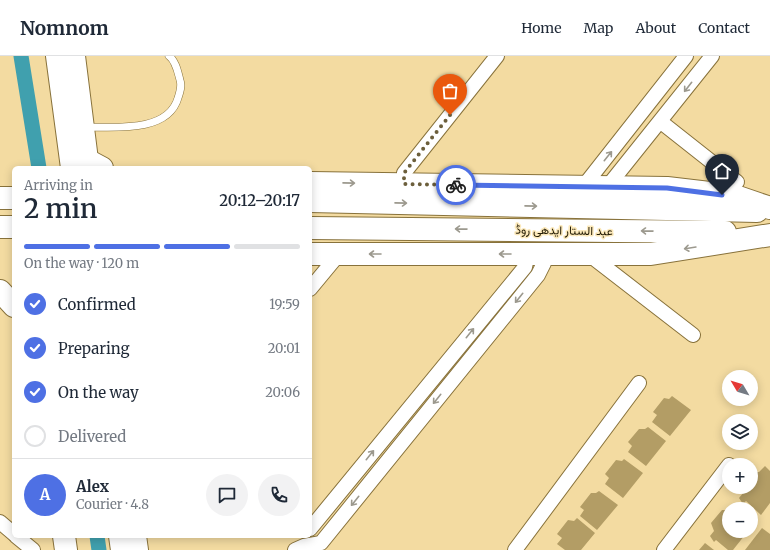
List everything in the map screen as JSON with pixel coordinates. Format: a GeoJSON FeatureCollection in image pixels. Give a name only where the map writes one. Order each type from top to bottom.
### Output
{"type":"FeatureCollection","features":[{"type":"Feature","properties":{"kind":"main road"},"geometry":{"type":"LineString","coordinates":[[56,56],[87,166]]}},
{"type":"Feature","properties":{"kind":"main road"},"geometry":{"type":"LineString","coordinates":[[75,56],[85,127],[87,166]]}},
{"type":"Feature","properties":{"kind":"main road"},"geometry":{"type":"LineString","coordinates":[[312,183],[667,188],[735,196],[770,208]]}},
{"type":"Feature","properties":{"kind":"main road"},"geometry":{"type":"LineString","coordinates":[[0,198],[12,198]]}},
{"type":"Feature","properties":{"kind":"main road","name":"عبد الستار ایدھی روڈ"},"geometry":{"type":"LineString","coordinates":[[312,201],[770,212]]}},
{"type":"Feature","properties":{"kind":"main road"},"geometry":{"type":"LineString","coordinates":[[0,227],[12,227]]}},
{"type":"Feature","properties":{"kind":"main road","name":"عبد الستار ایدھی روڈ"},"geometry":{"type":"LineString","coordinates":[[312,228],[770,234]]}},
{"type":"Feature","properties":{"kind":"main road"},"geometry":{"type":"LineString","coordinates":[[312,254],[650,254],[770,234]]}},
{"type":"Feature","properties":{"kind":"main road"},"geometry":{"type":"LineString","coordinates":[[0,291],[12,304]]}},
{"type":"Feature","properties":{"kind":"main road"},"geometry":{"type":"LineString","coordinates":[[64,538],[66,550]]}},
{"type":"Feature","properties":{"kind":"main road"},"geometry":{"type":"LineString","coordinates":[[119,538],[121,550]]}},
{"type":"Feature","properties":{"kind":"main road"},"geometry":{"type":"LineString","coordinates":[[136,538],[138,550]]}},
{"type":"Feature","properties":{"kind":"street"},"geometry":{"type":"LineString","coordinates":[[404,184],[404,173],[497,56]]}},
{"type":"Feature","properties":{"kind":"street"},"geometry":{"type":"LineString","coordinates":[[583,187],[686,56]]}},
{"type":"Feature","properties":{"kind":"street"},"geometry":{"type":"LineString","coordinates":[[608,186],[661,122],[712,56]]}},
{"type":"Feature","properties":{"kind":"street"},"geometry":{"type":"LineString","coordinates":[[661,122],[737,182]]}},
{"type":"Feature","properties":{"kind":"street"},"geometry":{"type":"LineString","coordinates":[[596,253],[596,260],[693,335]]}},
{"type":"Feature","properties":{"kind":"street"},"geometry":{"type":"LineString","coordinates":[[312,287],[339,254]]}},
{"type":"Feature","properties":{"kind":"street"},"geometry":{"type":"LineString","coordinates":[[302,542],[322,543],[538,275],[544,263],[536,254],[312,527]]}},
{"type":"Feature","properties":{"kind":"street"},"geometry":{"type":"LineString","coordinates":[[515,550],[639,383]]}},
{"type":"Feature","properties":{"kind":"street"},"geometry":{"type":"LineString","coordinates":[[664,550],[722,475]]}},
{"type":"Feature","properties":{"kind":"street"},"geometry":{"type":"LineString","coordinates":[[0,522],[12,532]]}},
{"type":"Feature","properties":{"kind":"street"},"geometry":{"type":"LineString","coordinates":[[19,538],[33,550]]}},
{"type":"Feature","properties":{"kind":"lane"},"geometry":{"type":"LineString","coordinates":[[85,127],[139,126],[164,118],[177,103],[182,84],[173,58],[169,56]]}},
{"type":"Feature","properties":{"kind":"building"},"geometry":{"type":"Polygon","coordinates":[[[672,396],[691,410],[670,436],[652,422],[657,415],[653,412],[664,398],[669,399],[672,396]]]}},
{"type":"Feature","properties":{"kind":"building"},"geometry":{"type":"Polygon","coordinates":[[[648,427],[666,441],[646,466],[628,452],[632,446],[628,442],[639,429],[645,429],[648,427]]]}},
{"type":"Feature","properties":{"kind":"building"},"geometry":{"type":"Polygon","coordinates":[[[624,459],[643,473],[623,498],[605,484],[609,478],[605,474],[616,460],[622,461],[624,459]]]}},
{"type":"Feature","properties":{"kind":"building"},"geometry":{"type":"Polygon","coordinates":[[[765,466],[770,471],[770,503],[761,515],[758,512],[758,502],[742,502],[739,498],[742,494],[758,494],[759,472],[765,466]]]}},
{"type":"Feature","properties":{"kind":"building"},"geometry":{"type":"Polygon","coordinates":[[[599,491],[618,505],[597,530],[580,516],[584,510],[580,507],[591,493],[596,493],[599,491]]]}},
{"type":"Feature","properties":{"kind":"building"},"geometry":{"type":"Polygon","coordinates":[[[722,510],[722,538],[742,538],[733,550],[728,550],[716,540],[714,542],[710,536],[714,531],[711,523],[722,510]]]}},
{"type":"Feature","properties":{"kind":"building"},"geometry":{"type":"Polygon","coordinates":[[[577,518],[595,533],[581,550],[565,550],[557,544],[562,538],[557,534],[568,520],[574,521],[577,518]]]}},
{"type":"Feature","properties":{"kind":"building"},"geometry":{"type":"Polygon","coordinates":[[[762,528],[770,534],[770,550],[745,550],[754,538],[758,538],[758,533],[762,528]]]}},
{"type":"Feature","properties":{"kind":"building"},"geometry":{"type":"Polygon","coordinates":[[[705,543],[714,550],[699,550],[705,543]]]}},
{"type":"Feature","properties":{"kind":"waterway"},"geometry":{"type":"LineString","coordinates":[[21,56],[39,166]]}},
{"type":"Feature","properties":{"kind":"waterway"},"geometry":{"type":"LineString","coordinates":[[97,538],[99,550]]}},
{"type":"Feature","properties":{"kind":"way so far"},"geometry":{"type":"LineString","coordinates":[[450,115],[404,173],[404,184],[456,185]]}},
{"type":"Feature","properties":{"kind":"route"},"geometry":{"type":"LineString","coordinates":[[456,185],[667,188],[722,195]]}}]}
